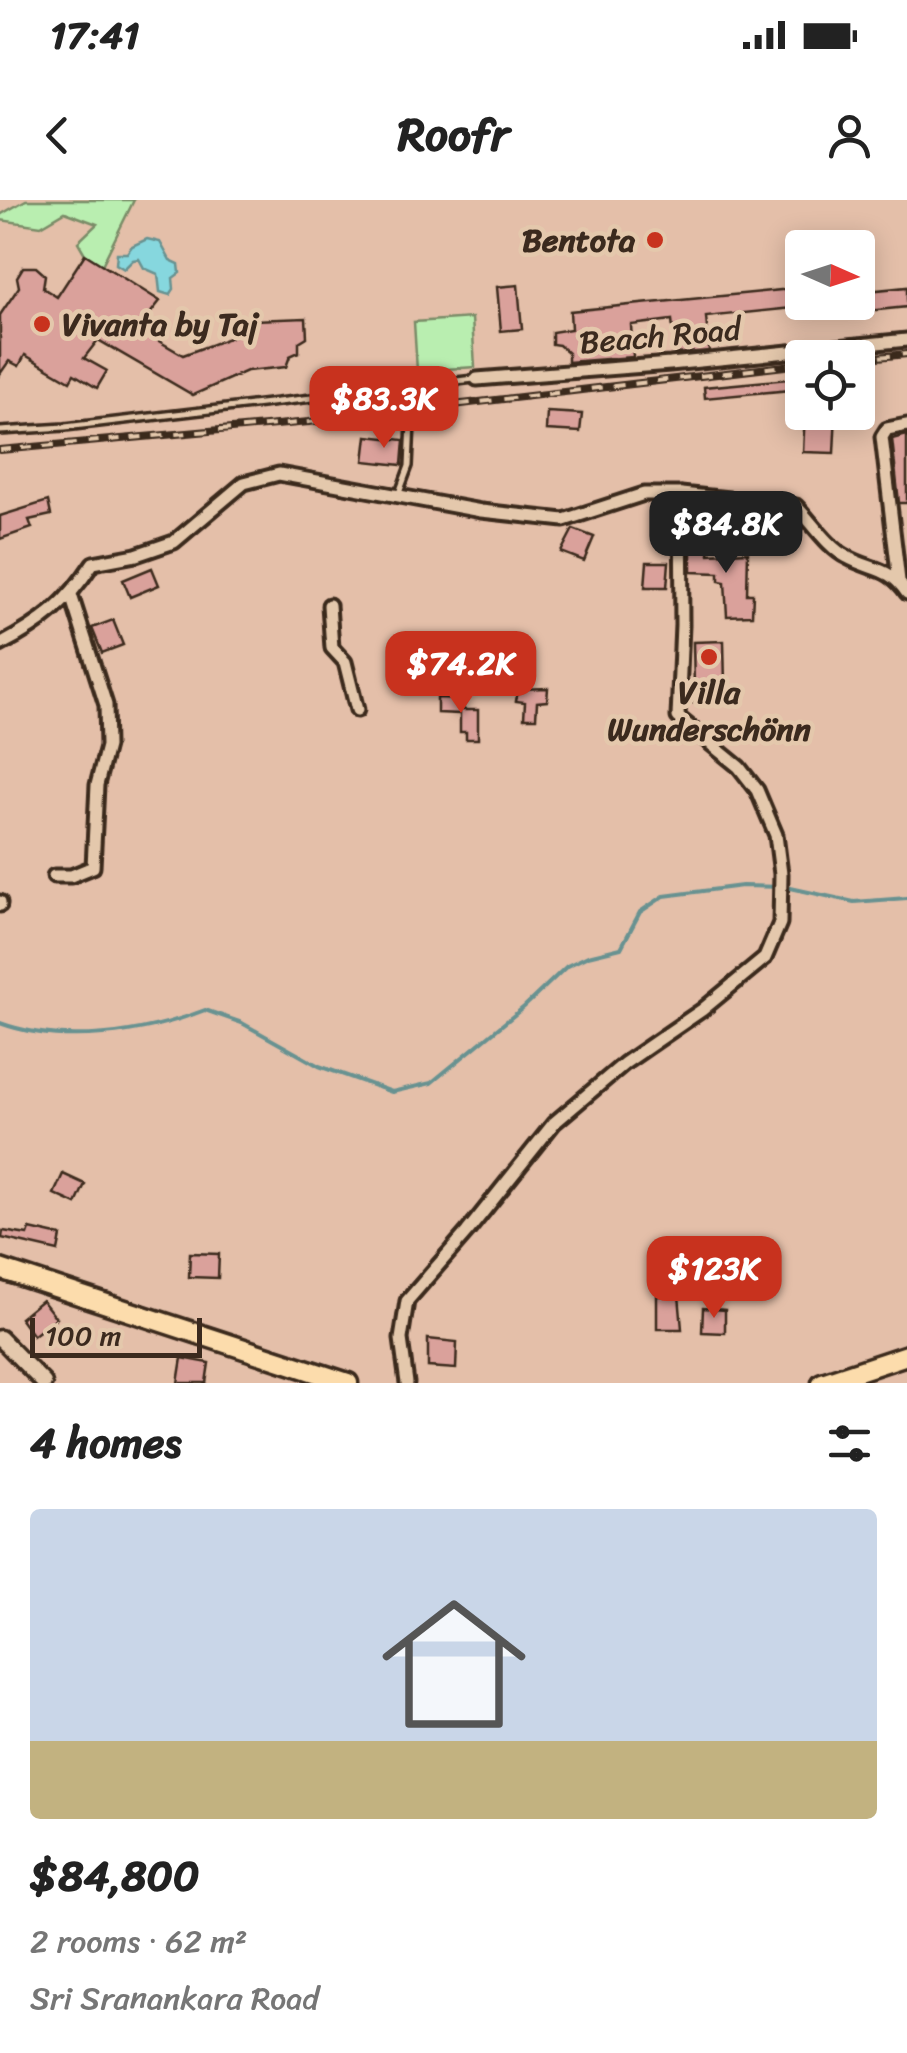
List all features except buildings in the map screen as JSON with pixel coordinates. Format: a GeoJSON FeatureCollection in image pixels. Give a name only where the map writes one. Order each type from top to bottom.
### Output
{"type":"FeatureCollection","features":[{"type":"Feature","properties":{"kind":"highway"},"geometry":{"type":"LineString","coordinates":[[0,1269],[348,1383]]}},
{"type":"Feature","properties":{"kind":"highway"},"geometry":{"type":"LineString","coordinates":[[822,1383],[907,1355]]}},
{"type":"Feature","properties":{"kind":"street","name":"Beach Road"},"geometry":{"type":"LineString","coordinates":[[477,379],[907,340]]}},
{"type":"Feature","properties":{"kind":"street"},"geometry":{"type":"LineString","coordinates":[[899,581],[901,548],[882,437],[887,429],[907,426]]}},
{"type":"Feature","properties":{"kind":"street"},"geometry":{"type":"LineString","coordinates":[[0,644],[37,626],[71,596],[93,563],[136,555],[174,542],[244,482],[279,474],[480,510],[564,520],[644,494],[796,506],[844,556],[884,570],[907,593]]}},
{"type":"Feature","properties":{"kind":"street"},"geometry":{"type":"LineString","coordinates":[[407,1383],[401,1339],[408,1300],[554,1123],[625,1063],[702,1010],[765,958],[780,922],[782,874],[776,835],[757,790],[739,768],[678,717],[681,494]]}},
{"type":"Feature","properties":{"kind":"street"},"geometry":{"type":"LineString","coordinates":[[54,876],[71,876],[93,867],[96,785],[107,746],[106,705],[71,596]]}},
{"type":"Feature","properties":{"kind":"street"},"geometry":{"type":"LineString","coordinates":[[328,605],[332,648],[345,662],[357,710]]}},
{"type":"Feature","properties":{"kind":"street"},"geometry":{"type":"LineString","coordinates":[[0,1338],[44,1383]]}},
{"type":"Feature","properties":{"kind":"lane"},"geometry":{"type":"LineString","coordinates":[[0,431],[477,379]]}},
{"type":"Feature","properties":{"kind":"lane"},"geometry":{"type":"LineString","coordinates":[[398,496],[409,466],[410,422]]}},
{"type":"Feature","properties":{"kind":"green space"},"geometry":{"type":"Polygon","coordinates":[[[26,200],[134,200],[102,265],[85,254],[78,242],[97,224],[65,212],[41,226],[0,220],[0,215],[26,200]]]}},
{"type":"Feature","properties":{"kind":"green space"},"geometry":{"type":"Polygon","coordinates":[[[472,318],[475,367],[417,371],[414,322],[472,318]]]}},
{"type":"Feature","properties":{"kind":"water"},"geometry":{"type":"Polygon","coordinates":[[[147,239],[160,242],[170,260],[179,264],[180,273],[173,278],[170,295],[160,292],[158,274],[144,268],[139,259],[124,269],[116,264],[117,253],[127,253],[147,239]]]}},
{"type":"Feature","properties":{"kind":"waterway"},"geometry":{"type":"LineString","coordinates":[[0,1023],[50,1034],[103,1034],[156,1025],[205,1010],[242,1023],[319,1066],[392,1092],[431,1083],[524,1007],[567,966],[621,948],[640,912],[664,896],[742,886],[786,887],[854,902],[907,898]]}},
{"type":"Feature","properties":{"kind":"railway"},"geometry":{"type":"LineString","coordinates":[[875,357],[907,354]]}},
{"type":"Feature","properties":{"kind":"railway"},"geometry":{"type":"LineString","coordinates":[[0,450],[309,422],[785,366]]}},
{"type":"Feature","properties":{"kind":"place","name":"Bentota"},"geometry":{"type":"Point","coordinates":[655,240]}},
{"type":"Feature","properties":{"kind":"place","name":"Vivanta by Taj"},"geometry":{"type":"Point","coordinates":[42,324]}},
{"type":"Feature","properties":{"kind":"place","name":"Villa Wunderschönn"},"geometry":{"type":"Point","coordinates":[709,657]}}]}
